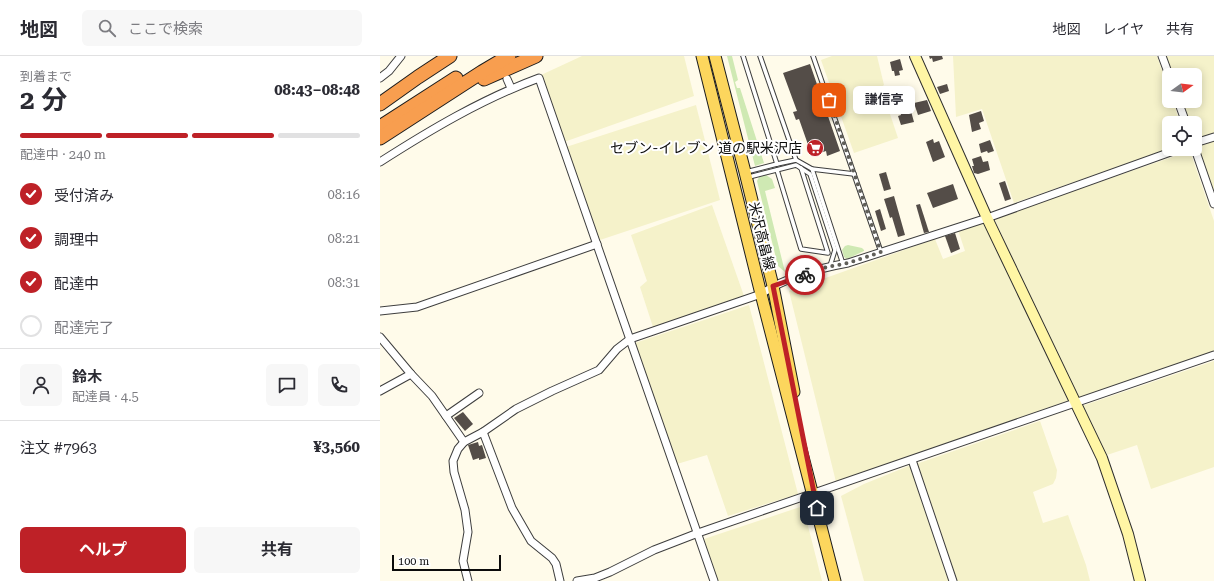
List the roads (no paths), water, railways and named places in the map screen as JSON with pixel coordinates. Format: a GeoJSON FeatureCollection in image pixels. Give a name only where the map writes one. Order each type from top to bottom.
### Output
{"type":"FeatureCollection","features":[{"type":"Feature","properties":{"kind":"highway"},"geometry":{"type":"LineString","coordinates":[[380,104],[450,56]]}},
{"type":"Feature","properties":{"kind":"highway"},"geometry":{"type":"LineString","coordinates":[[380,127],[431,93],[494,56]]}},
{"type":"Feature","properties":{"kind":"highway"},"geometry":{"type":"LineString","coordinates":[[380,138],[482,72],[510,56]]}},
{"type":"Feature","properties":{"kind":"highway"},"geometry":{"type":"LineString","coordinates":[[435,102],[536,56]]}},
{"type":"Feature","properties":{"kind":"main road","name":"米沢高畠線"},"geometry":{"type":"LineString","coordinates":[[702,56],[761,294],[835,581]]}},
{"type":"Feature","properties":{"kind":"main road","name":"米沢高畠線"},"geometry":{"type":"LineString","coordinates":[[715,56],[773,286],[813,493]]}},
{"type":"Feature","properties":{"kind":"street"},"geometry":{"type":"LineString","coordinates":[[380,78],[389,71],[401,56]]}},
{"type":"Feature","properties":{"kind":"street"},"geometry":{"type":"LineString","coordinates":[[915,56],[987,218],[1102,458],[1128,534],[1140,581]]}},
{"type":"Feature","properties":{"kind":"street"},"geometry":{"type":"LineString","coordinates":[[1162,56],[1166,68]]}},
{"type":"Feature","properties":{"kind":"street"},"geometry":{"type":"LineString","coordinates":[[380,162],[419,137],[464,112],[511,88],[539,78],[714,581]]}},
{"type":"Feature","properties":{"kind":"street"},"geometry":{"type":"LineString","coordinates":[[507,79],[511,88]]}},
{"type":"Feature","properties":{"kind":"street"},"geometry":{"type":"LineString","coordinates":[[1202,141],[1214,137]]}},
{"type":"Feature","properties":{"kind":"street"},"geometry":{"type":"LineString","coordinates":[[468,581],[463,561],[468,532],[465,510],[454,472],[454,461],[458,449],[464,442],[483,432],[516,409],[599,370],[617,350],[630,339],[761,294],[773,286],[830,266],[843,264],[987,218],[1162,155]]}},
{"type":"Feature","properties":{"kind":"street"},"geometry":{"type":"LineString","coordinates":[[1197,156],[1214,204]]}},
{"type":"Feature","properties":{"kind":"street"},"geometry":{"type":"LineString","coordinates":[[380,311],[417,307],[597,244]]}},
{"type":"Feature","properties":{"kind":"street"},"geometry":{"type":"LineString","coordinates":[[380,336],[410,374],[432,396],[464,442]]}},
{"type":"Feature","properties":{"kind":"street"},"geometry":{"type":"LineString","coordinates":[[577,581],[595,578],[654,550],[698,533],[1214,355]]}},
{"type":"Feature","properties":{"kind":"street"},"geometry":{"type":"LineString","coordinates":[[380,391],[410,374]]}},
{"type":"Feature","properties":{"kind":"street"},"geometry":{"type":"LineString","coordinates":[[446,416],[479,393]]}},
{"type":"Feature","properties":{"kind":"street"},"geometry":{"type":"LineString","coordinates":[[483,432],[512,508],[531,540],[552,558],[556,564],[560,581]]}},
{"type":"Feature","properties":{"kind":"street"},"geometry":{"type":"LineString","coordinates":[[912,460],[953,581]]}},
{"type":"Feature","properties":{"kind":"lane"},"geometry":{"type":"LineString","coordinates":[[743,56],[777,164]]}},
{"type":"Feature","properties":{"kind":"lane"},"geometry":{"type":"LineString","coordinates":[[760,56],[796,160]]}},
{"type":"Feature","properties":{"kind":"lane"},"geometry":{"type":"LineString","coordinates":[[814,56],[881,252]]}},
{"type":"Feature","properties":{"kind":"lane"},"geometry":{"type":"LineString","coordinates":[[746,175],[777,164],[796,160],[812,169],[854,174]]}},
{"type":"Feature","properties":{"kind":"lane"},"geometry":{"type":"LineString","coordinates":[[746,175],[796,165],[810,174],[835,250],[830,266]]}},
{"type":"Feature","properties":{"kind":"lane"},"geometry":{"type":"LineString","coordinates":[[777,170],[801,249],[828,253],[801,168]]}},
{"type":"Feature","properties":{"kind":"lane"},"geometry":{"type":"LineString","coordinates":[[812,169],[843,264]]}},
{"type":"Feature","properties":{"kind":"place","name":"謙信亭"},"geometry":{"type":"Point","coordinates":[829,100]}},
{"type":"Feature","properties":{"kind":"place","name":"セブン-イレブン 道の駅米沢店"},"geometry":{"type":"Point","coordinates":[815,148]}}]}
